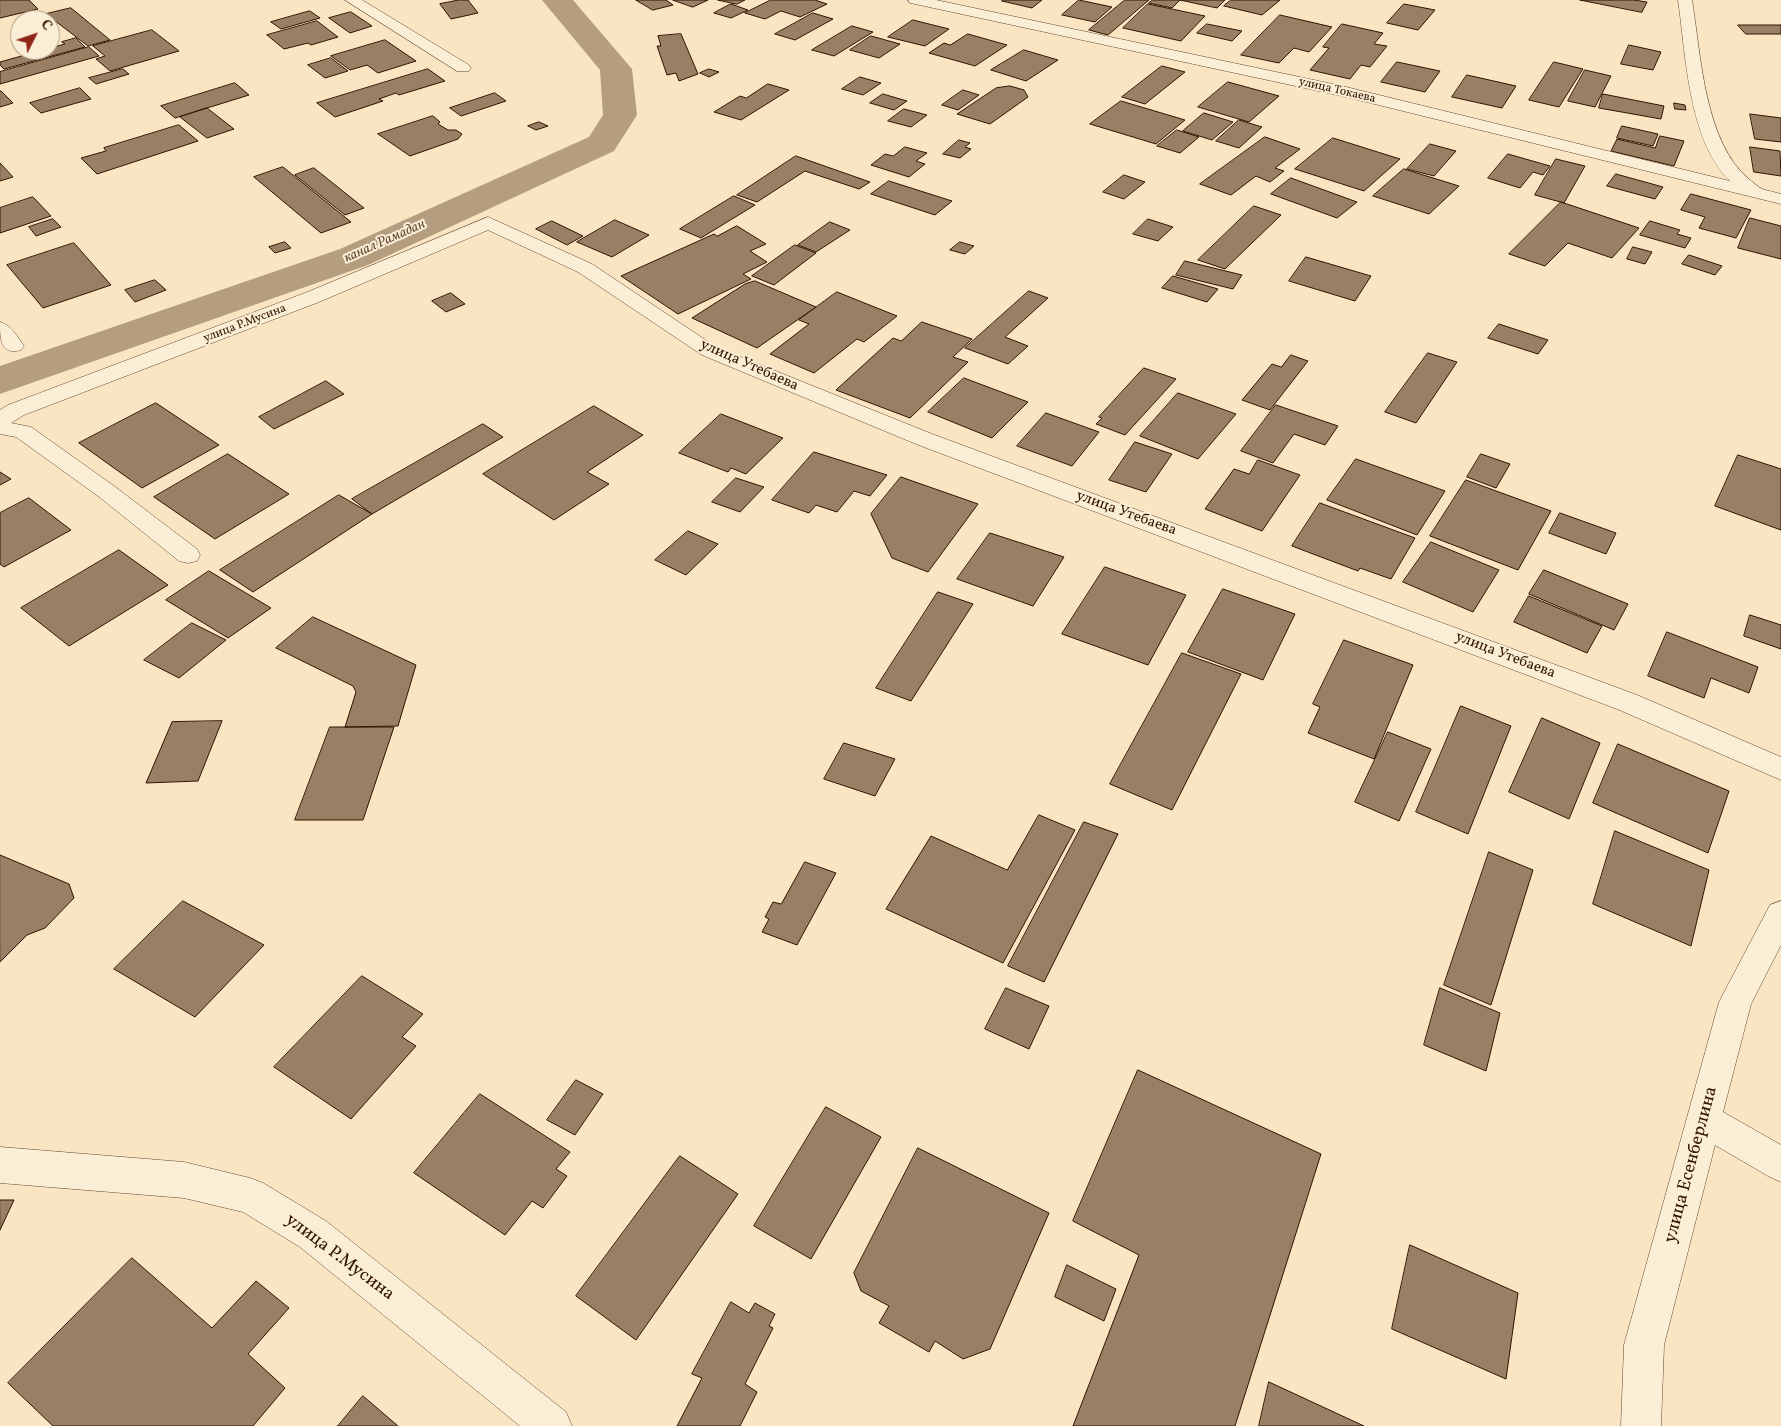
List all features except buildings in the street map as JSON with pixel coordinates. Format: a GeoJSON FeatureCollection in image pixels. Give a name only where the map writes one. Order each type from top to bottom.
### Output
{"type":"FeatureCollection","features":[{"type":"Feature","properties":{"kind":"street"},"geometry":{"type":"LineString","coordinates":[[352,0],[463,68]]}},
{"type":"Feature","properties":{"kind":"street","name":"улица Токаева"},"geometry":{"type":"LineString","coordinates":[[915,0],[1342,92],[1553,142],[1781,200]]}},
{"type":"Feature","properties":{"kind":"street"},"geometry":{"type":"LineString","coordinates":[[1685,0],[1701,96],[1713,142],[1730,171],[1756,194]]}},
{"type":"Feature","properties":{"kind":"street","name":"улица Р.Мусина"},"geometry":{"type":"LineString","coordinates":[[0,420],[16,410],[252,322],[397,264],[488,223]]}},
{"type":"Feature","properties":{"kind":"street","name":"улица Утебаева"},"geometry":{"type":"LineString","coordinates":[[488,223],[586,268],[709,352],[924,439],[1627,702],[1781,769]]}},
{"type":"Feature","properties":{"kind":"street"},"geometry":{"type":"LineString","coordinates":[[0,328],[14,346]]}},
{"type":"Feature","properties":{"kind":"street"},"geometry":{"type":"LineString","coordinates":[[0,427],[23,432],[106,491],[188,555]]}},
{"type":"Feature","properties":{"kind":"street","name":"улица Есенберлина"},"geometry":{"type":"LineString","coordinates":[[1641,1426],[1644,1345],[1736,1002],[1781,914]]}},
{"type":"Feature","properties":{"kind":"street"},"geometry":{"type":"LineString","coordinates":[[1704,1120],[1781,1164]]}},
{"type":"Feature","properties":{"kind":"street","name":"улица Р.Мусина"},"geometry":{"type":"LineString","coordinates":[[0,1165],[184,1180],[250,1196],[313,1234],[552,1426]]}},
{"type":"Feature","properties":{"kind":"waterway","name":"канал Рамадан"},"geometry":{"type":"LineString","coordinates":[[0,381],[354,257],[602,144],[620,115],[616,69],[557,0]]}}]}
